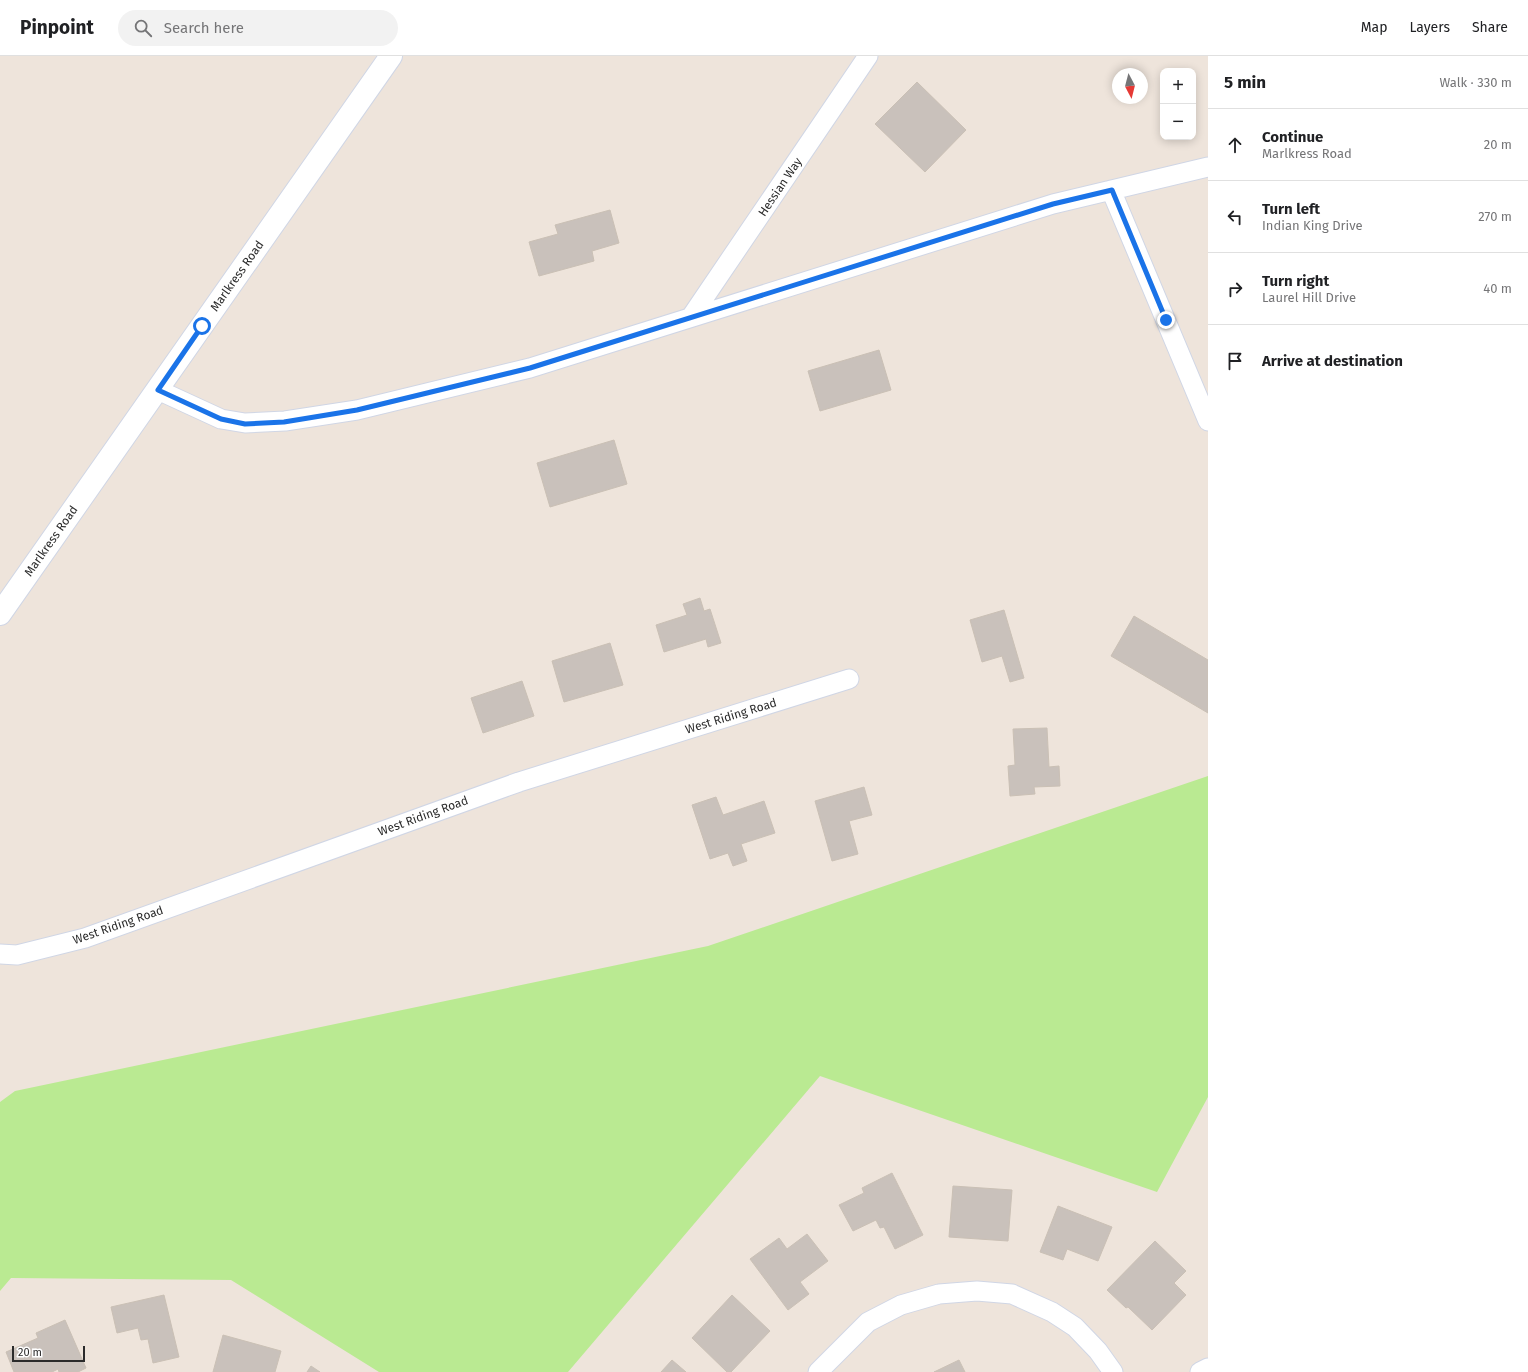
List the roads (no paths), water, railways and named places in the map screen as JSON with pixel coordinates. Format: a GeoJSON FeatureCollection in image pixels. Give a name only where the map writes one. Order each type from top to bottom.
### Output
{"type":"FeatureCollection","features":[{"type":"Feature","properties":{"kind":"street","name":"Marlkress Road"},"geometry":{"type":"LineString","coordinates":[[0,614],[391,56]]}},
{"type":"Feature","properties":{"kind":"street","name":"Hessian Way"},"geometry":{"type":"LineString","coordinates":[[691,317],[868,56]]}},
{"type":"Feature","properties":{"kind":"street"},"geometry":{"type":"LineString","coordinates":[[158,390],[221,419],[245,424],[284,422],[357,410],[530,368],[1053,204],[1208,167]]}},
{"type":"Feature","properties":{"kind":"street"},"geometry":{"type":"LineString","coordinates":[[1112,190],[1208,421]]}},
{"type":"Feature","properties":{"kind":"street","name":"West Riding Road"},"geometry":{"type":"LineString","coordinates":[[0,954],[17,955],[85,938],[519,782],[849,679]]}},
{"type":"Feature","properties":{"kind":"street"},"geometry":{"type":"LineString","coordinates":[[818,1372],[868,1322],[901,1304],[939,1294],[977,1291],[1012,1294],[1052,1312],[1076,1327],[1098,1350],[1113,1372]]}},
{"type":"Feature","properties":{"kind":"street"},"geometry":{"type":"LineString","coordinates":[[1200,1372],[1208,1368]]}}]}
